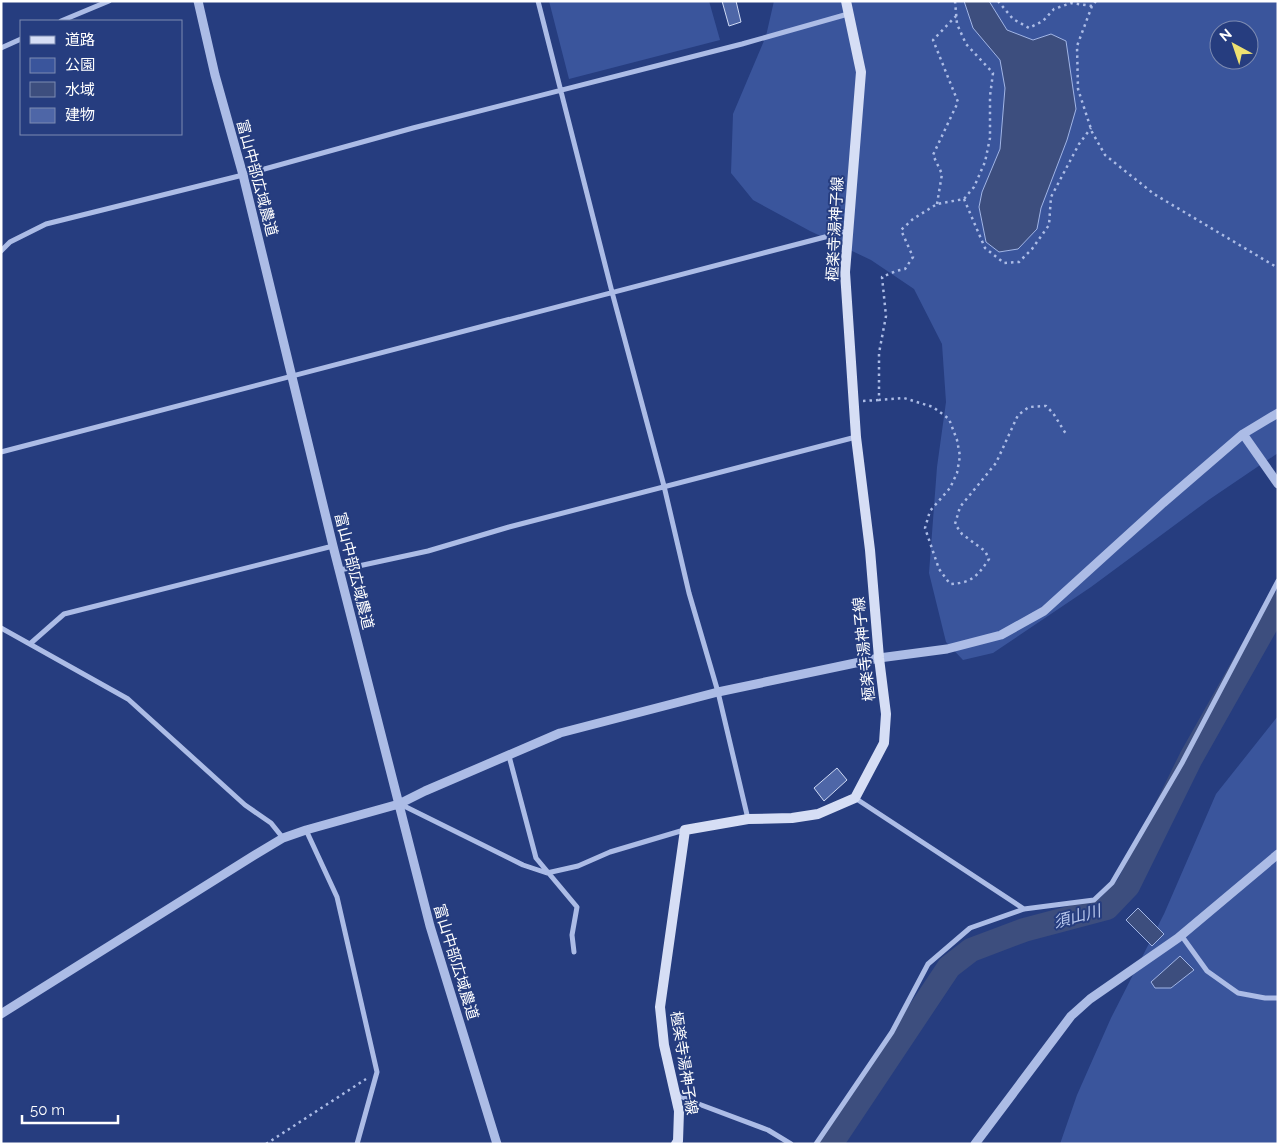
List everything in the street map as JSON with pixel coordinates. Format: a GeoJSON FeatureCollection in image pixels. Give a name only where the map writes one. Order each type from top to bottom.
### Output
{"type":"FeatureCollection","features":[{"type":"Feature","properties":{"kind":"main road","name":"極楽寺湯神子線"},"geometry":{"type":"LineString","coordinates":[[846,1],[861,72],[845,272],[856,437],[870,550],[879,658],[886,714],[884,743],[855,798]]}},
{"type":"Feature","properties":{"kind":"main road"},"geometry":{"type":"LineString","coordinates":[[685,830],[748,819],[792,818],[818,814],[855,798]]}},
{"type":"Feature","properties":{"kind":"main road","name":"極楽寺湯神子線"},"geometry":{"type":"LineString","coordinates":[[676,1144],[678,1141],[678,1111],[664,1045],[660,1007],[685,830]]}},
{"type":"Feature","properties":{"kind":"street"},"geometry":{"type":"LineString","coordinates":[[62,20],[109,1]]}},
{"type":"Feature","properties":{"kind":"street","name":"富山中部広域農道"},"geometry":{"type":"LineString","coordinates":[[198,1],[215,75],[243,175],[293,375],[333,546],[430,926],[497,1144]]}},
{"type":"Feature","properties":{"kind":"street"},"geometry":{"type":"LineString","coordinates":[[538,1],[612,292],[664,486],[689,593],[718,692],[748,819]]}},
{"type":"Feature","properties":{"kind":"street"},"geometry":{"type":"LineString","coordinates":[[1,251],[10,242],[46,224],[243,175],[413,128],[742,44],[849,14]]}},
{"type":"Feature","properties":{"kind":"street"},"geometry":{"type":"LineString","coordinates":[[1,48],[20,39]]}},
{"type":"Feature","properties":{"kind":"street"},"geometry":{"type":"LineString","coordinates":[[1,452],[848,231]]}},
{"type":"Feature","properties":{"kind":"street"},"geometry":{"type":"LineString","coordinates":[[1,1014],[283,838],[399,804],[560,733],[718,692],[879,658],[947,649],[1001,635],[1044,611],[1243,434],[1278,413]]}},
{"type":"Feature","properties":{"kind":"street"},"geometry":{"type":"LineString","coordinates":[[1243,434],[1278,484]]}},
{"type":"Feature","properties":{"kind":"street"},"geometry":{"type":"LineString","coordinates":[[340,570],[428,551],[509,526],[856,437]]}},
{"type":"Feature","properties":{"kind":"street"},"geometry":{"type":"LineString","coordinates":[[31,643],[64,614],[333,546]]}},
{"type":"Feature","properties":{"kind":"street"},"geometry":{"type":"LineString","coordinates":[[816,1144],[892,1032],[928,964],[970,928],[1024,909],[1094,900],[1112,883],[1182,762],[1278,581]]}},
{"type":"Feature","properties":{"kind":"street"},"geometry":{"type":"LineString","coordinates":[[1,628],[31,643],[128,700],[245,805],[271,824],[283,838]]}},
{"type":"Feature","properties":{"kind":"street"},"geometry":{"type":"LineString","coordinates":[[509,756],[536,858],[577,907],[572,935],[574,952]]}},
{"type":"Feature","properties":{"kind":"street"},"geometry":{"type":"LineString","coordinates":[[855,798],[1024,909]]}},
{"type":"Feature","properties":{"kind":"street"},"geometry":{"type":"LineString","coordinates":[[399,804],[522,865],[547,873],[578,866],[610,852],[685,830]]}},
{"type":"Feature","properties":{"kind":"street"},"geometry":{"type":"LineString","coordinates":[[306,830],[337,897],[377,1072],[357,1144]]}},
{"type":"Feature","properties":{"kind":"street"},"geometry":{"type":"LineString","coordinates":[[975,1144],[1071,1016],[1090,999],[1181,935],[1278,854]]}},
{"type":"Feature","properties":{"kind":"street"},"geometry":{"type":"LineString","coordinates":[[1181,935],[1207,971],[1238,993],[1265,998],[1278,998]]}},
{"type":"Feature","properties":{"kind":"street"},"geometry":{"type":"LineString","coordinates":[[675,1094],[768,1130],[791,1144]]}},
{"type":"Feature","properties":{"kind":"path"},"geometry":{"type":"LineString","coordinates":[[879,400],[879,353],[886,316],[882,277],[896,270],[905,269],[914,257],[901,230],[913,218],[938,204],[964,199],[974,187],[986,162],[990,138],[990,96],[993,73],[966,44],[957,24],[955,1]]}},
{"type":"Feature","properties":{"kind":"path"},"geometry":{"type":"LineString","coordinates":[[998,1],[1014,19],[1029,28],[1043,21],[1054,9],[1071,3],[1092,6]]}},
{"type":"Feature","properties":{"kind":"path"},"geometry":{"type":"LineString","coordinates":[[1096,1],[1092,6],[1077,46],[1078,89],[1091,128],[1105,155],[1154,194],[1278,268]]}},
{"type":"Feature","properties":{"kind":"path"},"geometry":{"type":"LineString","coordinates":[[938,204],[942,174],[933,155],[958,102],[933,40],[956,16]]}},
{"type":"Feature","properties":{"kind":"path"},"geometry":{"type":"LineString","coordinates":[[964,199],[985,248],[1004,263],[1019,262],[1049,225],[1051,197],[1079,144],[1091,128]]}},
{"type":"Feature","properties":{"kind":"path"},"geometry":{"type":"LineString","coordinates":[[854,401],[904,398],[933,407],[950,420],[958,440],[960,456],[957,473],[950,488],[930,512],[925,528],[939,569],[950,584],[965,583],[981,572],[989,559],[985,551],[962,534],[955,524],[960,507],[996,463],[1018,415],[1029,407],[1046,406],[1053,413],[1066,434]]}},
{"type":"Feature","properties":{"kind":"path"},"geometry":{"type":"LineString","coordinates":[[266,1144],[377,1072]]}},
{"type":"Feature","properties":{"kind":"green space"},"geometry":{"type":"Polygon","coordinates":[[[549,1],[709,1],[720,40],[569,79],[549,1]]]}},
{"type":"Feature","properties":{"kind":"green space"},"geometry":{"type":"Polygon","coordinates":[[[774,1],[1278,1],[1278,453],[1210,499],[1091,587],[993,653],[963,660],[946,642],[929,573],[937,467],[946,402],[942,344],[914,289],[871,260],[810,231],[753,200],[731,173],[733,114],[766,36],[774,1]]]}},
{"type":"Feature","properties":{"kind":"green space"},"geometry":{"type":"Polygon","coordinates":[[[1278,716],[1278,1144],[1060,1144],[1077,1095],[1111,1018],[1164,914],[1216,794],[1278,716]]]}},
{"type":"Feature","properties":{"kind":"water"},"geometry":{"type":"Polygon","coordinates":[[[964,1],[989,1],[1007,30],[1033,40],[1051,34],[1066,41],[1076,109],[1067,140],[1041,208],[1037,229],[1018,249],[999,252],[986,242],[979,207],[982,192],[1000,149],[1005,88],[1000,60],[973,28],[964,1]]]}},
{"type":"Feature","properties":{"kind":"water"},"geometry":{"type":"Polygon","coordinates":[[[1138,908],[1164,934],[1152,946],[1126,920],[1138,908]]]}},
{"type":"Feature","properties":{"kind":"water"},"geometry":{"type":"Polygon","coordinates":[[[1180,956],[1194,970],[1171,988],[1155,988],[1151,982],[1180,956]]]}},
{"type":"Feature","properties":{"kind":"building"},"geometry":{"type":"Polygon","coordinates":[[[722,1],[736,1],[741,22],[729,26],[722,1]]]}},
{"type":"Feature","properties":{"kind":"building"},"geometry":{"type":"Polygon","coordinates":[[[837,768],[847,780],[824,801],[814,788],[837,768]]]}},
{"type":"Feature","properties":{"kind":"waterway","name":"須山川"},"geometry":{"type":"LineString","coordinates":[[831,1144],[949,967],[971,950],[1024,930],[1107,908],[1128,886],[1191,758],[1278,604]]}}]}
